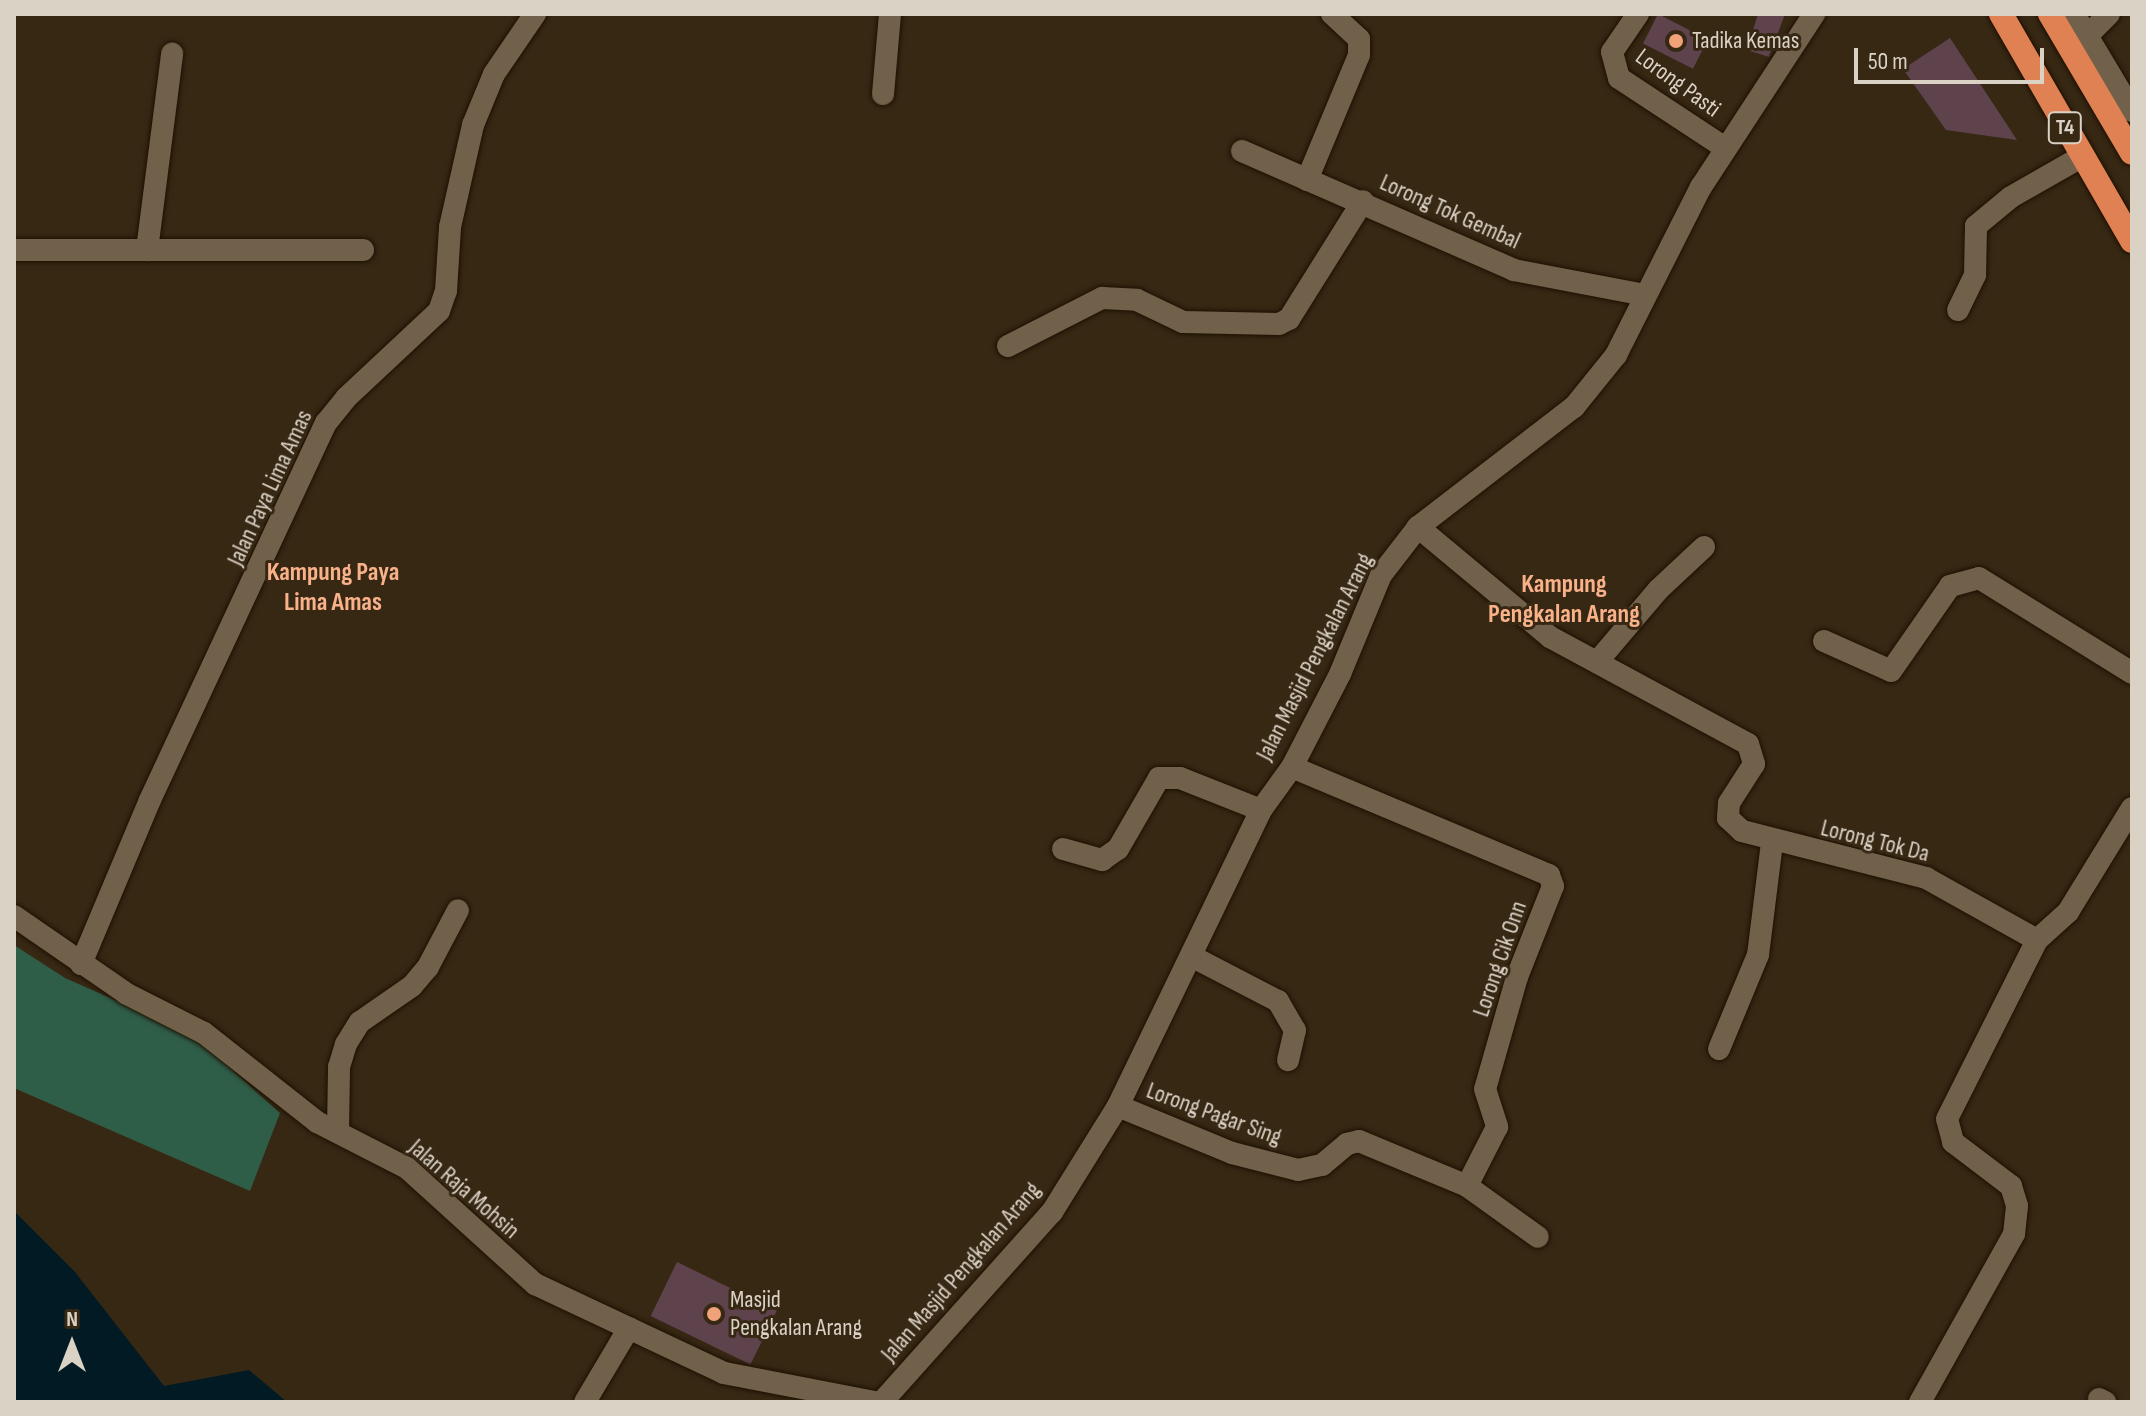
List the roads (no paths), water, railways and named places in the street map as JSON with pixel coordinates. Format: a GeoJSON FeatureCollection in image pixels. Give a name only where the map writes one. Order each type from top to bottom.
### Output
{"type":"FeatureCollection","features":[{"type":"Feature","properties":{"kind":"highway","name":"T4"},"geometry":{"type":"LineString","coordinates":[[2001,14],[2132,241]]}},
{"type":"Feature","properties":{"kind":"highway","name":"T4"},"geometry":{"type":"LineString","coordinates":[[2050,14],[2132,153]]}},
{"type":"Feature","properties":{"kind":"street","name":"Jalan Paya Lima Amas"},"geometry":{"type":"LineString","coordinates":[[81,964],[150,800],[326,423],[346,398],[439,311],[446,291],[450,227],[473,125],[494,74],[535,14]]}},
{"type":"Feature","properties":{"kind":"street"},"geometry":{"type":"LineString","coordinates":[[883,94],[890,14]]}},
{"type":"Feature","properties":{"kind":"street"},"geometry":{"type":"LineString","coordinates":[[1307,180],[1359,55],[1359,39],[1332,14]]}},
{"type":"Feature","properties":{"kind":"street","name":"Lorong Pasti"},"geometry":{"type":"LineString","coordinates":[[1638,14],[1612,52],[1619,78],[1725,148]]}},
{"type":"Feature","properties":{"kind":"street","name":"Jalan Masjid Pengkalan Arang"},"geometry":{"type":"LineString","coordinates":[[882,1402],[1052,1212],[1118,1106],[1193,957],[1261,810],[1292,767],[1340,674],[1381,575],[1418,527],[1574,407],[1616,355],[1725,148],[1814,14]]}},
{"type":"Feature","properties":{"kind":"street"},"geometry":{"type":"LineString","coordinates":[[2074,14],[2131,105]]}},
{"type":"Feature","properties":{"kind":"street"},"geometry":{"type":"LineString","coordinates":[[2087,36],[2109,14]]}},
{"type":"Feature","properties":{"kind":"street"},"geometry":{"type":"LineString","coordinates":[[147,250],[172,54]]}},
{"type":"Feature","properties":{"kind":"street","name":"Lorong Tok Gembal"},"geometry":{"type":"LineString","coordinates":[[1242,151],[1363,201],[1514,270],[1645,295]]}},
{"type":"Feature","properties":{"kind":"street"},"geometry":{"type":"LineString","coordinates":[[1958,310],[1975,275],[1976,226],[2011,197],[2081,157]]}},
{"type":"Feature","properties":{"kind":"street"},"geometry":{"type":"LineString","coordinates":[[1008,346],[1102,298],[1137,300],[1183,322],[1279,324],[1289,319],[1363,201]]}},
{"type":"Feature","properties":{"kind":"street"},"geometry":{"type":"LineString","coordinates":[[14,250],[363,250]]}},
{"type":"Feature","properties":{"kind":"street","name":"Lorong Tok Da"},"geometry":{"type":"LineString","coordinates":[[1418,527],[1550,637],[1748,744],[1754,764],[1729,803],[1728,818],[1742,831],[1772,842],[1926,878],[2037,940]]}},
{"type":"Feature","properties":{"kind":"street"},"geometry":{"type":"LineString","coordinates":[[1597,662],[1658,590],[1704,547]]}},
{"type":"Feature","properties":{"kind":"street"},"geometry":{"type":"LineString","coordinates":[[1824,641],[1891,671],[1950,586],[1979,578],[2132,673]]}},
{"type":"Feature","properties":{"kind":"street","name":"Lorong Cik Onn"},"geometry":{"type":"LineString","coordinates":[[1292,767],[1549,875],[1553,886],[1517,977],[1485,1089],[1497,1127],[1467,1186]]}},
{"type":"Feature","properties":{"kind":"street"},"geometry":{"type":"LineString","coordinates":[[1063,849],[1102,860],[1118,849],[1159,778],[1180,778],[1261,810]]}},
{"type":"Feature","properties":{"kind":"street"},"geometry":{"type":"LineString","coordinates":[[1920,1402],[2014,1234],[2017,1206],[2011,1186],[1953,1142],[1947,1119],[2037,940],[2068,912],[2132,808]]}},
{"type":"Feature","properties":{"kind":"street"},"geometry":{"type":"LineString","coordinates":[[1719,1049],[1758,955],[1772,842]]}},
{"type":"Feature","properties":{"kind":"street"},"geometry":{"type":"LineString","coordinates":[[338,1132],[339,1067],[346,1044],[360,1022],[412,986],[428,967],[458,910]]}},
{"type":"Feature","properties":{"kind":"street","name":"Jalan Raja Mohsin"},"geometry":{"type":"LineString","coordinates":[[14,916],[81,964],[204,1033],[294,1106],[407,1168],[535,1284],[724,1373],[875,1402]]}},
{"type":"Feature","properties":{"kind":"street"},"geometry":{"type":"LineString","coordinates":[[1193,957],[1278,1001],[1295,1030],[1288,1060]]}},
{"type":"Feature","properties":{"kind":"street","name":"Lorong Pagar Sing"},"geometry":{"type":"LineString","coordinates":[[1118,1106],[1232,1153],[1298,1170],[1322,1165],[1347,1144],[1359,1141],[1467,1186],[1538,1237]]}},
{"type":"Feature","properties":{"kind":"street"},"geometry":{"type":"LineString","coordinates":[[585,1402],[629,1328]]}},
{"type":"Feature","properties":{"kind":"water"},"geometry":{"type":"Polygon","coordinates":[[[14,1211],[75,1272],[164,1386],[249,1370],[287,1402],[14,1402],[14,1211]]]}},
{"type":"Feature","properties":{"kind":"place","name":"Tadika Kemas"},"geometry":{"type":"Point","coordinates":[1676,41]}},
{"type":"Feature","properties":{"kind":"place","name":"Masjid Pengkalan Arang"},"geometry":{"type":"Point","coordinates":[714,1314]}},
{"type":"Feature","properties":{"kind":"district","name":"Kampung Paya Lima Amas"},"geometry":{"type":"Point","coordinates":[333,588]}},
{"type":"Feature","properties":{"kind":"district","name":"Kampung Pengkalan Arang"},"geometry":{"type":"Point","coordinates":[1564,600]}}]}
